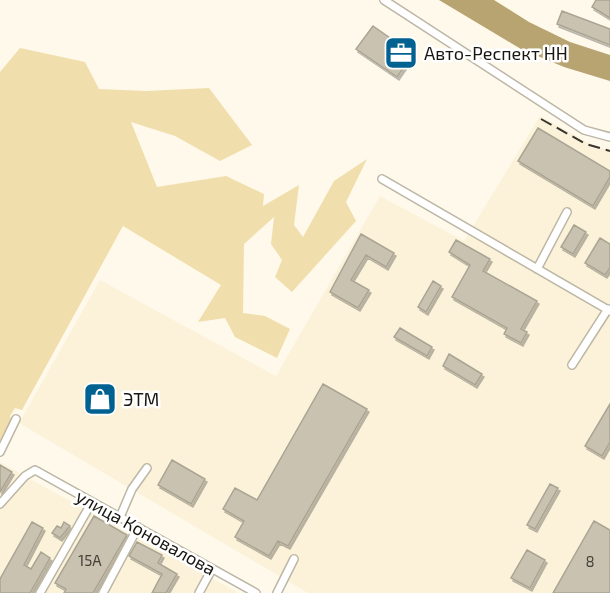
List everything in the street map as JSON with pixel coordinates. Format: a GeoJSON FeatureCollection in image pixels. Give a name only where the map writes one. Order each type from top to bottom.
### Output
{"type":"FeatureCollection","features":[{"type":"Feature","properties":{"kind":"street"},"geometry":{"type":"LineString","coordinates":[[384,0],[584,130],[610,137]]}},
{"type":"Feature","properties":{"kind":"street"},"geometry":{"type":"LineString","coordinates":[[382,179],[609,310],[572,365]]}},
{"type":"Feature","properties":{"kind":"street"},"geometry":{"type":"LineString","coordinates":[[537,269],[567,212]]}},
{"type":"Feature","properties":{"kind":"street"},"geometry":{"type":"LineString","coordinates":[[0,452],[16,419]]}},
{"type":"Feature","properties":{"kind":"street"},"geometry":{"type":"LineString","coordinates":[[120,517],[132,489],[147,468]]}},
{"type":"Feature","properties":{"kind":"street","name":"улица Коновалова"},"geometry":{"type":"LineString","coordinates":[[0,504],[25,476],[35,470],[254,592]]}},
{"type":"Feature","properties":{"kind":"street"},"geometry":{"type":"LineString","coordinates":[[40,593],[92,502]]}},
{"type":"Feature","properties":{"kind":"street"},"geometry":{"type":"LineString","coordinates":[[103,593],[138,527]]}},
{"type":"Feature","properties":{"kind":"street"},"geometry":{"type":"LineString","coordinates":[[277,593],[294,560]]}},
{"type":"Feature","properties":{"kind":"street"},"geometry":{"type":"LineString","coordinates":[[199,593],[212,568]]}},
{"type":"Feature","properties":{"kind":"shaded area"},"geometry":{"type":"Polygon","coordinates":[[[439,0],[494,0],[529,22],[570,42],[610,55],[610,81],[564,67],[521,49],[439,0]]]}},
{"type":"Feature","properties":{"kind":"shaded area"},"geometry":{"type":"Polygon","coordinates":[[[20,48],[85,62],[99,89],[146,91],[209,88],[252,145],[220,161],[175,136],[131,122],[157,187],[226,176],[264,194],[263,206],[299,185],[294,225],[303,237],[334,181],[367,159],[346,202],[356,221],[292,292],[275,277],[282,260],[271,244],[274,217],[244,244],[243,313],[265,316],[290,329],[277,358],[235,337],[225,318],[198,322],[221,285],[123,226],[22,410],[15,408],[10,416],[12,421],[0,442],[0,72],[20,48]]]}},
{"type":"Feature","properties":{"kind":"shaded area"},"geometry":{"type":"Polygon","coordinates":[[[540,116],[598,148],[610,149],[610,593],[308,593],[19,423],[100,280],[276,376],[380,196],[464,241],[540,116]]]}},
{"type":"Feature","properties":{"kind":"shaded area"},"geometry":{"type":"Polygon","coordinates":[[[0,462],[50,490],[239,593],[0,593],[0,462]]]}},
{"type":"Feature","properties":{"kind":"building"},"geometry":{"type":"Polygon","coordinates":[[[596,0],[610,0],[610,18],[592,7],[596,0]]]}},
{"type":"Feature","properties":{"kind":"building"},"geometry":{"type":"Polygon","coordinates":[[[562,11],[610,29],[610,45],[557,24],[562,11]]]}},
{"type":"Feature","properties":{"kind":"building"},"geometry":{"type":"Polygon","coordinates":[[[373,26],[413,54],[397,77],[356,49],[373,26]]]}},
{"type":"Feature","properties":{"kind":"building"},"geometry":{"type":"Polygon","coordinates":[[[538,128],[610,171],[610,177],[593,206],[518,161],[538,128]]]}},
{"type":"Feature","properties":{"kind":"building"},"geometry":{"type":"Polygon","coordinates":[[[574,225],[586,232],[573,254],[561,247],[574,225]]]}},
{"type":"Feature","properties":{"kind":"building"},"geometry":{"type":"Polygon","coordinates":[[[361,234],[394,253],[386,267],[366,255],[351,280],[369,290],[358,308],[330,292],[361,234]]]}},
{"type":"Feature","properties":{"kind":"building"},"geometry":{"type":"Polygon","coordinates":[[[600,238],[610,244],[610,268],[605,275],[585,263],[600,238]]]}},
{"type":"Feature","properties":{"kind":"building"},"geometry":{"type":"Polygon","coordinates":[[[456,240],[490,259],[483,271],[537,301],[521,329],[527,332],[521,343],[504,334],[507,328],[452,297],[470,265],[449,252],[456,240]]]}},
{"type":"Feature","properties":{"kind":"building"},"geometry":{"type":"Polygon","coordinates":[[[433,281],[441,286],[426,312],[418,307],[433,281]]]}},
{"type":"Feature","properties":{"kind":"building"},"geometry":{"type":"Polygon","coordinates":[[[400,328],[432,347],[427,356],[394,337],[400,328]]]}},
{"type":"Feature","properties":{"kind":"building"},"geometry":{"type":"Polygon","coordinates":[[[449,354],[482,374],[475,385],[443,366],[449,354]]]}},
{"type":"Feature","properties":{"kind":"building"},"geometry":{"type":"Polygon","coordinates":[[[323,384],[367,409],[288,546],[278,541],[269,556],[235,537],[244,521],[223,509],[235,488],[257,500],[323,384]]]}},
{"type":"Feature","properties":{"kind":"building"},"geometry":{"type":"Polygon","coordinates":[[[610,404],[610,442],[602,456],[585,446],[610,404]]]}},
{"type":"Feature","properties":{"kind":"building"},"geometry":{"type":"Polygon","coordinates":[[[172,460],[205,479],[191,504],[158,485],[172,460]]]}},
{"type":"Feature","properties":{"kind":"building"},"geometry":{"type":"Polygon","coordinates":[[[0,465],[12,472],[0,492],[0,465]]]}},
{"type":"Feature","properties":{"kind":"building"},"geometry":{"type":"Polygon","coordinates":[[[550,484],[558,488],[535,529],[527,525],[550,484]]]}},
{"type":"Feature","properties":{"kind":"building"},"geometry":{"type":"Polygon","coordinates":[[[94,516],[127,535],[93,593],[64,593],[66,589],[55,583],[94,516]]]}},
{"type":"Feature","properties":{"kind":"building"},"geometry":{"type":"Polygon","coordinates":[[[594,521],[610,530],[610,593],[553,593],[594,521]]]}},
{"type":"Feature","properties":{"kind":"building"},"geometry":{"type":"Polygon","coordinates":[[[32,522],[43,528],[24,565],[31,569],[41,552],[50,558],[30,593],[0,593],[0,579],[32,522]]]}},
{"type":"Feature","properties":{"kind":"building"},"geometry":{"type":"Polygon","coordinates":[[[64,522],[70,526],[60,538],[52,533],[57,526],[61,528],[64,522]]]}},
{"type":"Feature","properties":{"kind":"building"},"geometry":{"type":"Polygon","coordinates":[[[137,542],[162,555],[158,563],[177,574],[166,593],[152,593],[162,574],[129,556],[137,542]]]}},
{"type":"Feature","properties":{"kind":"building"},"geometry":{"type":"Polygon","coordinates":[[[527,550],[545,560],[530,588],[511,578],[527,550]]]}},
{"type":"Feature","properties":{"kind":"railway"},"geometry":{"type":"LineString","coordinates":[[541,119],[586,144],[610,151]]}},
{"type":"Feature","properties":{"kind":"place","name":"Авто-Респект НН"},"geometry":{"type":"Point","coordinates":[401,53]}},
{"type":"Feature","properties":{"kind":"place","name":"ЭТМ"},"geometry":{"type":"Point","coordinates":[100,399]}}]}
